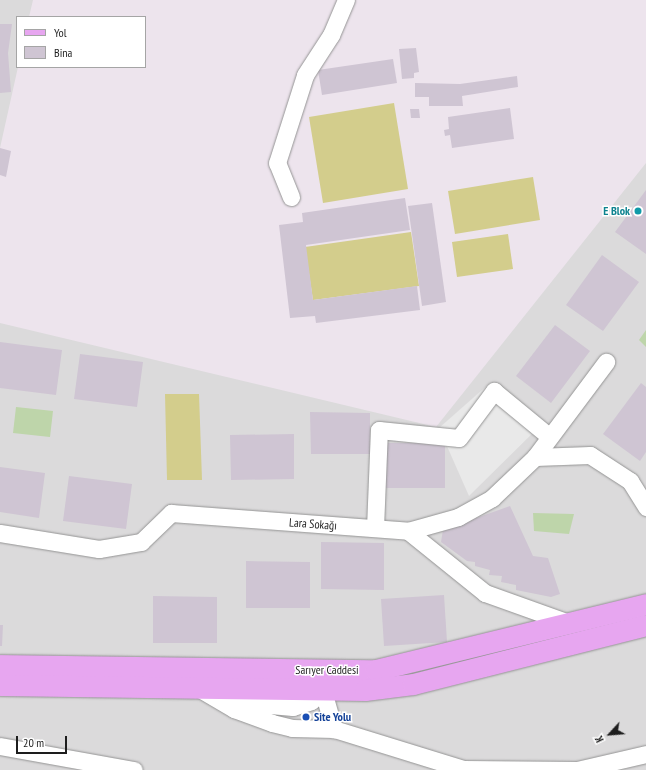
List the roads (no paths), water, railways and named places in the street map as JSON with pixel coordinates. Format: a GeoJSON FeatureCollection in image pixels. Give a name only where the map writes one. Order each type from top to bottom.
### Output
{"type":"FeatureCollection","features":[{"type":"Feature","properties":{"kind":"main road","name":"Sarıyer Caddesi"},"geometry":{"type":"LineString","coordinates":[[0,665],[313,670],[398,666],[646,604]]}},
{"type":"Feature","properties":{"kind":"main road","name":"Sarıyer Caddesi"},"geometry":{"type":"LineString","coordinates":[[0,685],[323,691],[365,690],[414,684],[646,625]]}},
{"type":"Feature","properties":{"kind":"main road"},"geometry":{"type":"LineString","coordinates":[[313,670],[323,691]]}},
{"type":"Feature","properties":{"kind":"street"},"geometry":{"type":"LineString","coordinates":[[291,197],[277,163],[305,76],[331,35],[346,0]]}},
{"type":"Feature","properties":{"kind":"street","name":"Lara Sokağı"},"geometry":{"type":"LineString","coordinates":[[0,533],[99,549],[141,542],[170,513],[408,531],[458,517],[492,498],[535,457],[606,362]]}},
{"type":"Feature","properties":{"kind":"street"},"geometry":{"type":"LineString","coordinates":[[376,528],[379,430],[458,438],[494,391],[550,437]]}},
{"type":"Feature","properties":{"kind":"street"},"geometry":{"type":"LineString","coordinates":[[535,457],[590,455],[630,481],[646,506]]}},
{"type":"Feature","properties":{"kind":"street"},"geometry":{"type":"LineString","coordinates":[[408,531],[485,593],[569,623]]}},
{"type":"Feature","properties":{"kind":"street"},"geometry":{"type":"LineString","coordinates":[[198,688],[234,709],[272,723],[292,728],[334,729],[463,770],[577,770],[646,754]]}},
{"type":"Feature","properties":{"kind":"street"},"geometry":{"type":"LineString","coordinates":[[323,691],[334,729]]}},
{"type":"Feature","properties":{"kind":"street"},"geometry":{"type":"LineString","coordinates":[[0,746],[134,770]]}},
{"type":"Feature","properties":{"kind":"place","name":"E Blok"},"geometry":{"type":"Point","coordinates":[638,211]}},
{"type":"Feature","properties":{"kind":"place","name":"Site Yolu"},"geometry":{"type":"Point","coordinates":[306,717]}}]}
